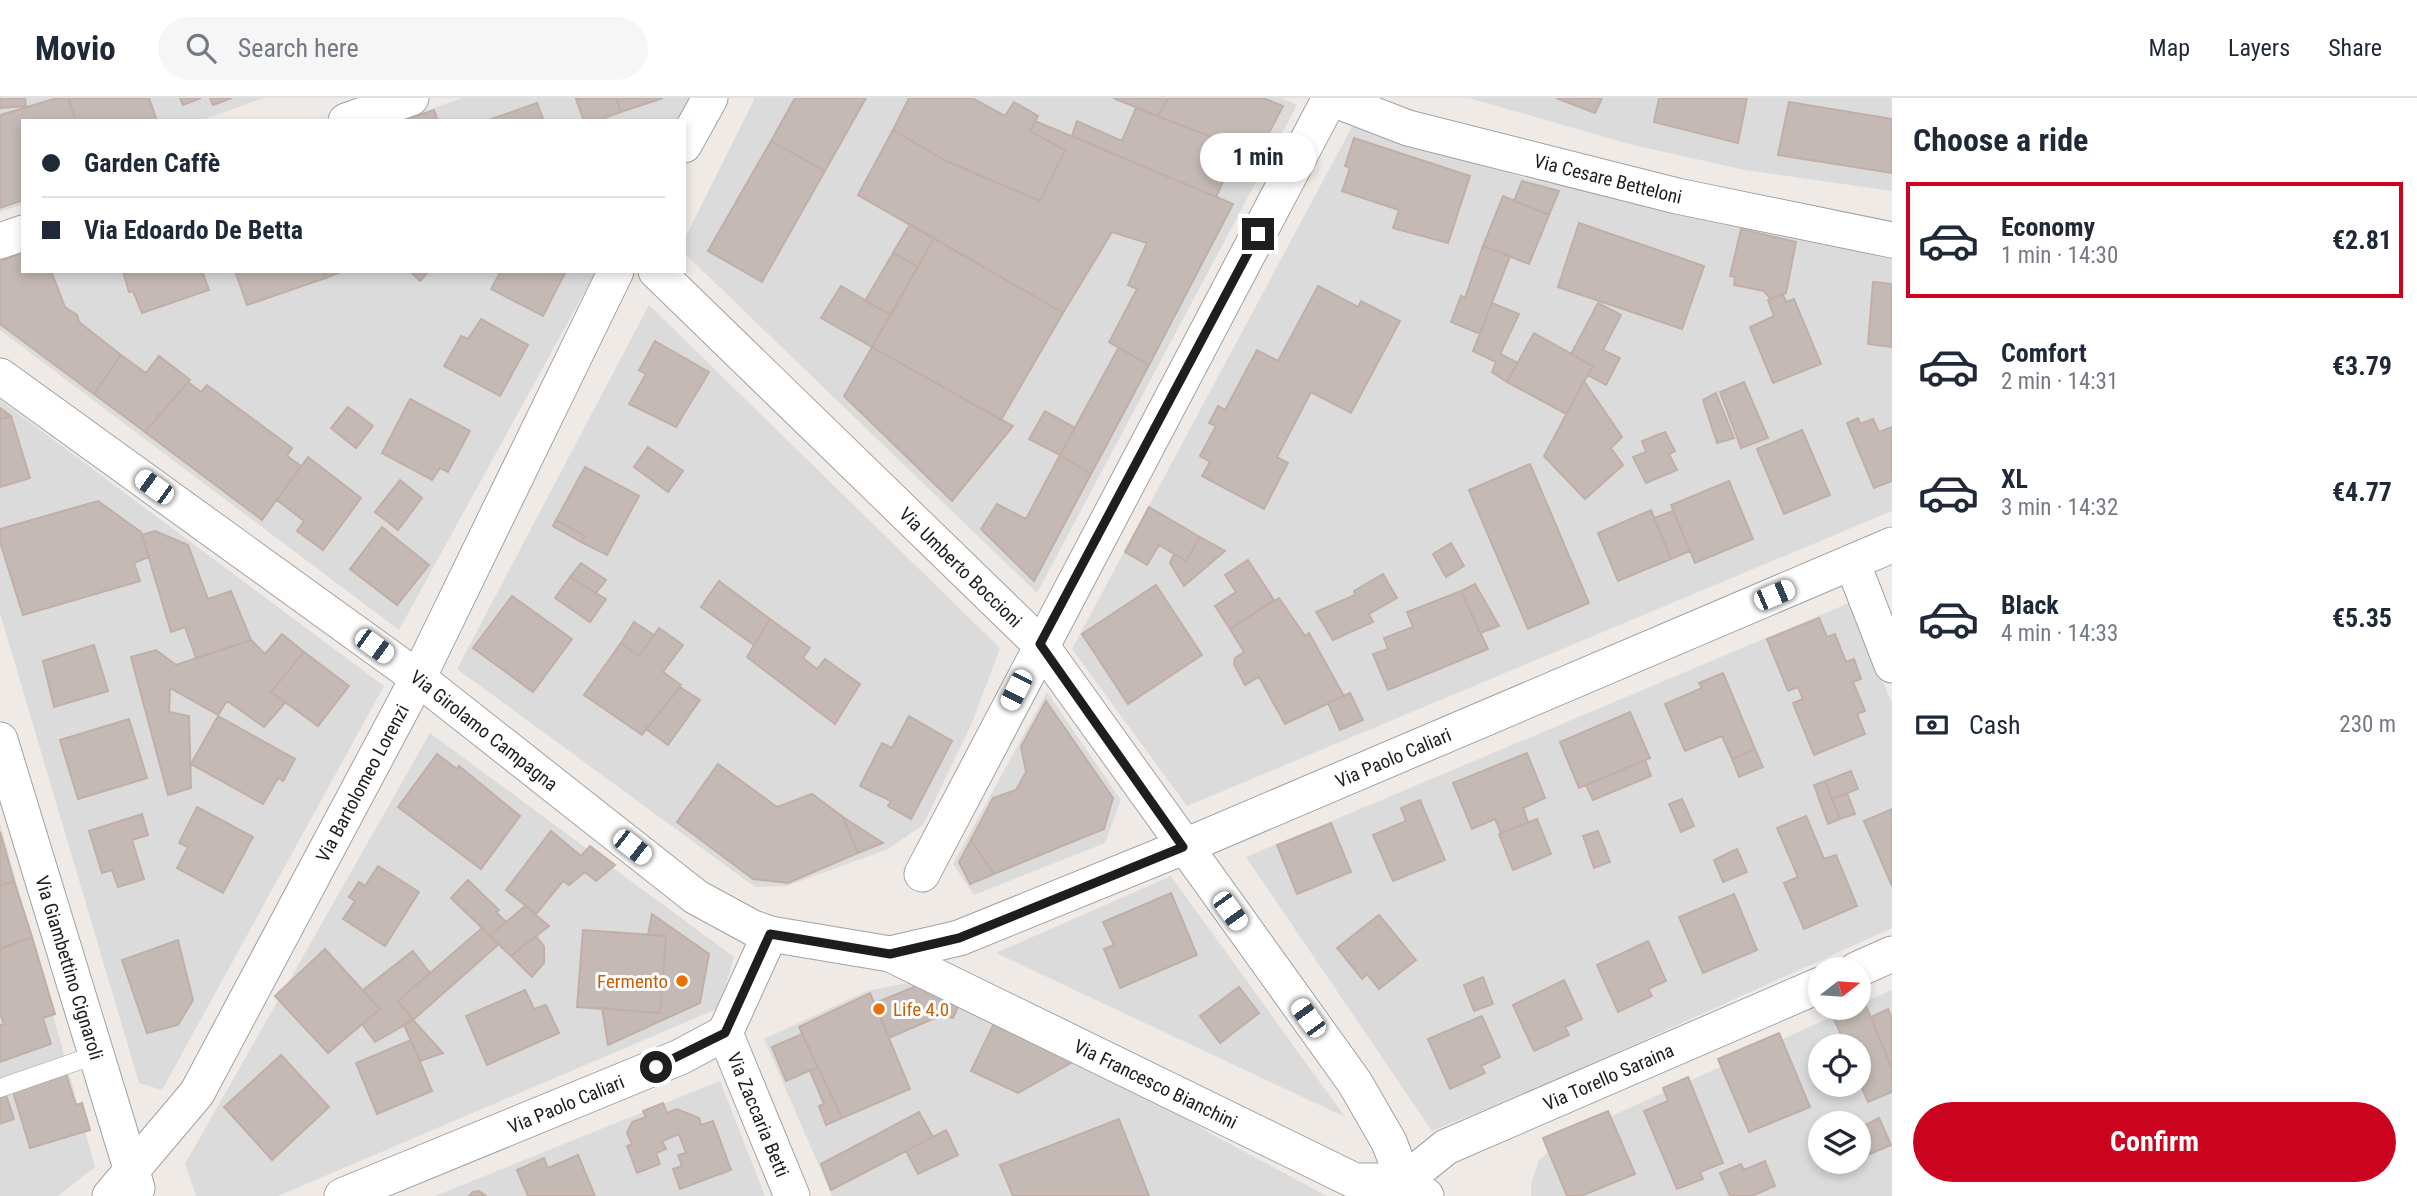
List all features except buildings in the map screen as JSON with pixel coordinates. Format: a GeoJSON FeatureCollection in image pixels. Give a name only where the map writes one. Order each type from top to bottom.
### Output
{"type":"FeatureCollection","features":[{"type":"Feature","properties":{"kind":"street"},"geometry":{"type":"LineString","coordinates":[[351,119],[411,98]]}},
{"type":"Feature","properties":{"kind":"street"},"geometry":{"type":"LineString","coordinates":[[686,141],[710,98]]}},
{"type":"Feature","properties":{"kind":"street"},"geometry":{"type":"LineString","coordinates":[[922,874],[1040,644],[1330,98]]}},
{"type":"Feature","properties":{"kind":"street","name":"Via Cesare Betteloni"},"geometry":{"type":"LineString","coordinates":[[1330,98],[1408,128],[1664,193],[1892,240]]}},
{"type":"Feature","properties":{"kind":"street"},"geometry":{"type":"LineString","coordinates":[[0,241],[21,234]]}},
{"type":"Feature","properties":{"kind":"street","name":"Via Bartolomeo Lorenzi"},"geometry":{"type":"LineString","coordinates":[[127,1188],[197,1093],[418,678],[615,273]]}},
{"type":"Feature","properties":{"kind":"street","name":"Via Umberto Boccioni"},"geometry":{"type":"LineString","coordinates":[[658,273],[1040,644],[1183,847],[1355,1083],[1415,1189]]}},
{"type":"Feature","properties":{"kind":"street","name":"Via Girolamo Campagna"},"geometry":{"type":"LineString","coordinates":[[0,376],[418,678],[696,897],[753,928],[770,934],[890,954]]}},
{"type":"Feature","properties":{"kind":"street","name":"Via Paolo Caliari"},"geometry":{"type":"LineString","coordinates":[[890,954],[959,938],[1183,847],[1892,545]]}},
{"type":"Feature","properties":{"kind":"street"},"geometry":{"type":"LineString","coordinates":[[1852,562],[1892,665]]}},
{"type":"Feature","properties":{"kind":"street","name":"Via Giambettino Cignaroli"},"geometry":{"type":"LineString","coordinates":[[0,740],[6,783],[98,1054],[127,1188]]}},
{"type":"Feature","properties":{"kind":"street"},"geometry":{"type":"LineString","coordinates":[[725,1033],[770,934]]}},
{"type":"Feature","properties":{"kind":"street","name":"Via Francesco Bianchini"},"geometry":{"type":"LineString","coordinates":[[890,954],[1355,1181],[1415,1189]]}},
{"type":"Feature","properties":{"kind":"street"},"geometry":{"type":"LineString","coordinates":[[1871,963],[1892,954]]}},
{"type":"Feature","properties":{"kind":"street","name":"Via Torello Saraina"},"geometry":{"type":"LineString","coordinates":[[1415,1189],[1446,1147],[1808,990]]}},
{"type":"Feature","properties":{"kind":"street","name":"Via Paolo Caliari"},"geometry":{"type":"LineString","coordinates":[[342,1196],[680,1057],[725,1033]]}},
{"type":"Feature","properties":{"kind":"street","name":"Via Zaccaria Betti"},"geometry":{"type":"LineString","coordinates":[[725,1033],[792,1196]]}},
{"type":"Feature","properties":{"kind":"lane"},"geometry":{"type":"LineString","coordinates":[[0,1088],[98,1054]]}},
{"type":"Feature","properties":{"kind":"shaded area"},"geometry":{"type":"Polygon","coordinates":[[[0,98],[264,98],[205,119],[21,119],[21,205],[0,212],[0,98]]]}},
{"type":"Feature","properties":{"kind":"shaded area"},"geometry":{"type":"Polygon","coordinates":[[[462,98],[691,98],[680,119],[403,119],[462,98]]]}},
{"type":"Feature","properties":{"kind":"shaded area"},"geometry":{"type":"Polygon","coordinates":[[[755,98],[1281,98],[1297,105],[1037,593],[686,255],[686,236],[755,98]]]}},
{"type":"Feature","properties":{"kind":"shaded area"},"geometry":{"type":"Polygon","coordinates":[[[1469,98],[1892,98],[1892,191],[1745,170],[1629,144],[1469,98]]]}},
{"type":"Feature","properties":{"kind":"shaded area"},"geometry":{"type":"Polygon","coordinates":[[[1354,123],[1525,178],[1892,256],[1892,511],[1187,806],[1072,649],[1354,123]]]}},
{"type":"Feature","properties":{"kind":"shaded area"},"geometry":{"type":"Polygon","coordinates":[[[21,250],[21,273],[595,273],[399,630],[0,330],[0,257],[21,250]]]}},
{"type":"Feature","properties":{"kind":"shaded area"},"geometry":{"type":"Polygon","coordinates":[[[649,305],[1000,648],[972,723],[923,825],[888,849],[787,886],[755,887],[457,669],[649,305]]]}},
{"type":"Feature","properties":{"kind":"shaded area"},"geometry":{"type":"Polygon","coordinates":[[[0,400],[384,686],[162,1090],[139,1083],[0,613],[0,400]]]}},
{"type":"Feature","properties":{"kind":"shaded area"},"geometry":{"type":"Polygon","coordinates":[[[1849,603],[1892,703],[1892,928],[1828,957],[1808,957],[1808,966],[1538,1088],[1432,1131],[1246,857],[1849,603]]]}},
{"type":"Feature","properties":{"kind":"shaded area"},"geometry":{"type":"Polygon","coordinates":[[[1047,692],[1121,800],[1105,843],[974,895],[953,864],[1047,692]]]}},
{"type":"Feature","properties":{"kind":"shaded area"},"geometry":{"type":"Polygon","coordinates":[[[430,733],[734,957],[719,1008],[278,1196],[196,1196],[185,1164],[430,733]]]}},
{"type":"Feature","properties":{"kind":"shaded area"},"geometry":{"type":"Polygon","coordinates":[[[0,823],[95,1167],[58,1196],[0,1196],[0,823]]]}},
{"type":"Feature","properties":{"kind":"shaded area"},"geometry":{"type":"Polygon","coordinates":[[[1171,876],[1345,1117],[996,953],[1171,876]]]}},
{"type":"Feature","properties":{"kind":"shaded area"},"geometry":{"type":"Polygon","coordinates":[[[928,979],[1086,1055],[1213,1135],[1327,1196],[832,1196],[764,1039],[867,991],[928,979]]]}},
{"type":"Feature","properties":{"kind":"shaded area"},"geometry":{"type":"Polygon","coordinates":[[[1892,990],[1892,1196],[1531,1196],[1531,1184],[1539,1160],[1565,1137],[1824,1020],[1871,1020],[1871,1000],[1892,990]]]}},
{"type":"Feature","properties":{"kind":"shaded area"},"geometry":{"type":"Polygon","coordinates":[[[720,1081],[765,1196],[435,1196],[720,1081]]]}},
{"type":"Feature","properties":{"kind":"place","name":"Fermento"},"geometry":{"type":"Point","coordinates":[682,981]}},
{"type":"Feature","properties":{"kind":"place","name":"Life 4.0"},"geometry":{"type":"Point","coordinates":[879,1009]}},
{"type":"Feature","properties":{"kind":"route"},"geometry":{"type":"LineString","coordinates":[[656,1067],[725,1033],[770,934],[890,954],[959,938],[1183,847],[1040,644],[1258,234]]}}]}
